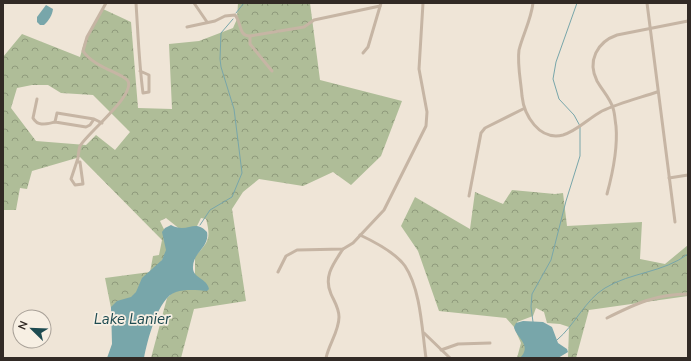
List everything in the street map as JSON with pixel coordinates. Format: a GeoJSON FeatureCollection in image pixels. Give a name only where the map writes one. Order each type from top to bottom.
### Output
{"type":"FeatureCollection","features":[{"type":"Feature","properties":{"kind":"street"},"geometry":{"type":"LineString","coordinates":[[77,162],[80,162],[83,184],[75,185],[71,179],[77,162],[80,146],[127,93],[129,87],[128,81],[124,76],[95,63],[88,58],[83,51],[87,37],[106,3]]}},
{"type":"Feature","properties":{"kind":"street"},"geometry":{"type":"LineString","coordinates":[[136,3],[140,71],[143,93],[150,92],[148,75],[140,71]]}},
{"type":"Feature","properties":{"kind":"street"},"geometry":{"type":"LineString","coordinates":[[194,3],[207,22]]}},
{"type":"Feature","properties":{"kind":"street"},"geometry":{"type":"LineString","coordinates":[[326,358],[339,318],[337,306],[328,287],[329,273],[332,265],[343,249],[353,243],[384,210],[426,126],[427,112],[419,70],[422,3]]}},
{"type":"Feature","properties":{"kind":"street"},"geometry":{"type":"LineString","coordinates":[[533,3],[530,20],[519,50],[523,108],[533,124],[549,134],[556,136],[569,132],[603,111],[657,92]]}},
{"type":"Feature","properties":{"kind":"street"},"geometry":{"type":"LineString","coordinates":[[647,3],[657,92],[675,222]]}},
{"type":"Feature","properties":{"kind":"street"},"geometry":{"type":"LineString","coordinates":[[187,28],[215,21],[225,16],[235,16],[240,22],[242,33],[245,36],[250,36],[304,27],[314,20],[381,5],[368,47],[363,53]]}},
{"type":"Feature","properties":{"kind":"street"},"geometry":{"type":"LineString","coordinates":[[607,194],[615,157],[616,128],[613,108],[595,75],[594,66],[598,48],[607,39],[634,30],[688,21]]}},
{"type":"Feature","properties":{"kind":"street"},"geometry":{"type":"LineString","coordinates":[[250,36],[250,44],[272,71]]}},
{"type":"Feature","properties":{"kind":"street"},"geometry":{"type":"LineString","coordinates":[[37,100],[33,118],[36,123],[40,124],[55,122],[86,127],[90,126],[94,119]]}},
{"type":"Feature","properties":{"kind":"street"},"geometry":{"type":"LineString","coordinates":[[469,196],[481,133],[485,128],[523,108]]}},
{"type":"Feature","properties":{"kind":"street"},"geometry":{"type":"LineString","coordinates":[[55,122],[57,113],[94,119],[102,123]]}},
{"type":"Feature","properties":{"kind":"street"},"geometry":{"type":"LineString","coordinates":[[670,178],[688,175]]}},
{"type":"Feature","properties":{"kind":"street"},"geometry":{"type":"LineString","coordinates":[[360,235],[376,244],[405,266],[418,301],[426,358]]}},
{"type":"Feature","properties":{"kind":"street"},"geometry":{"type":"LineString","coordinates":[[278,272],[286,256],[297,250],[343,249]]}},
{"type":"Feature","properties":{"kind":"street"},"geometry":{"type":"LineString","coordinates":[[607,318],[630,307],[660,296],[688,294]]}},
{"type":"Feature","properties":{"kind":"street"},"geometry":{"type":"LineString","coordinates":[[423,333],[450,358]]}},
{"type":"Feature","properties":{"kind":"street"},"geometry":{"type":"LineString","coordinates":[[441,350],[458,344],[490,343]]}},
{"type":"Feature","properties":{"kind":"green space"},"geometry":{"type":"Polygon","coordinates":[[[238,3],[310,3],[320,80],[402,101],[381,156],[351,185],[333,172],[303,186],[259,179],[243,192],[232,209],[246,301],[194,309],[181,358],[151,358],[167,298],[178,288],[195,280],[195,256],[206,243],[208,239],[208,231],[206,219],[201,218],[195,230],[186,234],[166,218],[160,221],[171,247],[121,320],[108,358],[116,333],[105,278],[150,272],[153,256],[159,255],[162,240],[80,157],[32,171],[27,189],[20,188],[16,210],[3,210],[3,57],[22,34],[80,57],[84,43],[103,9],[131,22],[138,108],[172,109],[169,44],[199,41],[233,28],[237,19],[238,3]],[[32,85],[17,88],[11,108],[36,141],[86,145],[96,135],[115,150],[130,132],[93,95],[61,93],[48,85],[32,85]]]}},
{"type":"Feature","properties":{"kind":"green space"},"geometry":{"type":"Polygon","coordinates":[[[512,190],[555,194],[563,193],[567,226],[642,222],[640,259],[665,264],[688,245],[688,296],[589,310],[576,358],[568,358],[569,327],[560,324],[547,323],[544,312],[536,308],[533,316],[517,322],[524,335],[527,354],[523,358],[517,358],[521,343],[514,327],[506,318],[439,311],[418,251],[401,226],[415,197],[470,229],[475,192],[503,204],[512,190]]]}},
{"type":"Feature","properties":{"kind":"water"},"geometry":{"type":"Polygon","coordinates":[[[46,5],[53,9],[52,14],[44,25],[40,25],[37,22],[37,17],[46,5]]]}},
{"type":"Feature","properties":{"kind":"water","name":"Lake Lanier"},"geometry":{"type":"Polygon","coordinates":[[[171,225],[182,228],[198,226],[207,232],[206,242],[196,257],[193,271],[197,276],[206,282],[209,289],[207,291],[192,290],[176,292],[164,302],[154,321],[144,358],[107,358],[112,344],[111,307],[117,301],[131,297],[136,292],[142,278],[162,260],[166,250],[162,232],[165,228],[171,225]]]}},
{"type":"Feature","properties":{"kind":"water"},"geometry":{"type":"Polygon","coordinates":[[[523,321],[543,322],[552,327],[558,343],[567,349],[568,352],[558,358],[520,358],[525,349],[523,342],[515,331],[514,327],[516,323],[523,321]]]}},
{"type":"Feature","properties":{"kind":"waterway"},"geometry":{"type":"LineString","coordinates":[[236,13],[244,3]]}},
{"type":"Feature","properties":{"kind":"waterway"},"geometry":{"type":"LineString","coordinates":[[533,322],[531,307],[532,294],[551,260],[566,201],[580,156],[580,126],[574,115],[559,99],[553,79],[556,62],[577,3]]}},
{"type":"Feature","properties":{"kind":"waterway"},"geometry":{"type":"LineString","coordinates":[[200,225],[210,210],[232,197],[242,173],[234,109],[220,59],[221,33],[233,19]]}},
{"type":"Feature","properties":{"kind":"waterway"},"geometry":{"type":"LineString","coordinates":[[557,340],[592,299],[605,288],[625,279],[668,265],[688,254]]}}]}
